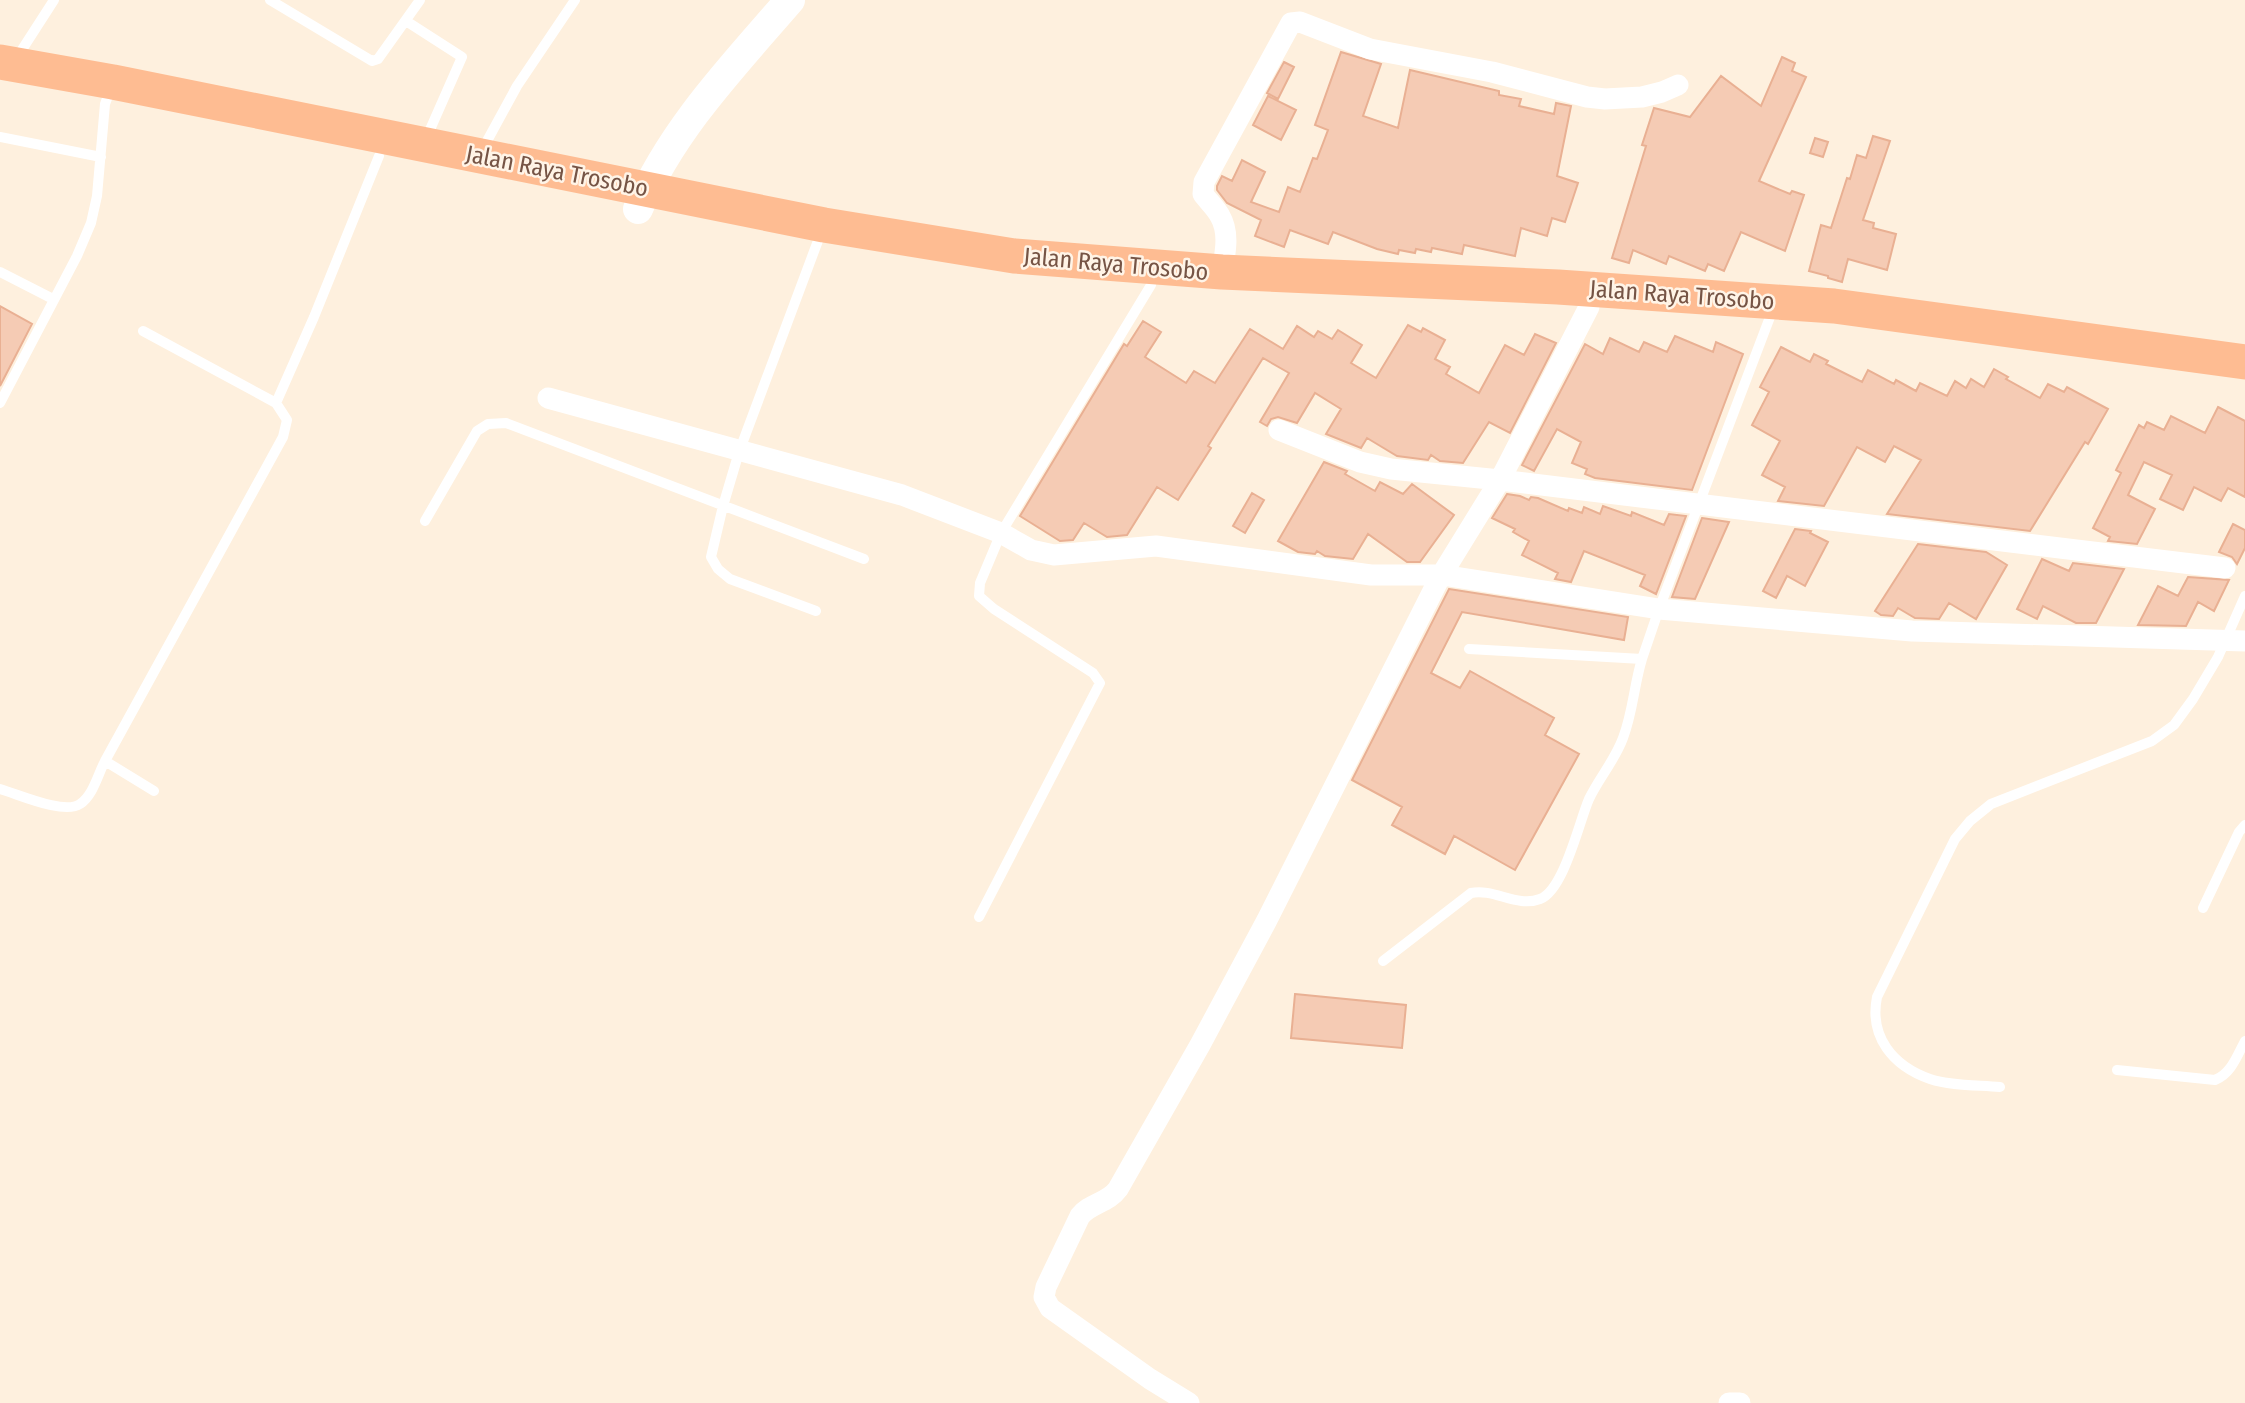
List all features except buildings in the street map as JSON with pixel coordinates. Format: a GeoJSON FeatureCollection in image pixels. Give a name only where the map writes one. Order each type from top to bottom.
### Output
{"type":"FeatureCollection","features":[{"type":"Feature","properties":{"kind":"highway","name":"Jalan Raya Trosobo"},"geometry":{"type":"LineString","coordinates":[[9,64],[109,93],[379,156],[651,180]]}},
{"type":"Feature","properties":{"kind":"highway","name":"Jalan Raya Trosobo"},"geometry":{"type":"LineString","coordinates":[[109,93],[427,138],[487,141],[651,180],[820,233],[1007,273],[1151,285],[1601,302],[1834,306],[2245,362]]}},
{"type":"Feature","properties":{"kind":"highway","name":"Jalan Raya Trosobo"},"geometry":{"type":"LineString","coordinates":[[820,233],[1014,256],[1224,257],[1601,302],[1770,317],[1914,334],[2041,355],[2245,383]]}},
{"type":"Feature","properties":{"kind":"main road"},"geometry":{"type":"LineString","coordinates":[[651,180],[741,57],[790,0]]}},
{"type":"Feature","properties":{"kind":"street"},"geometry":{"type":"LineString","coordinates":[[1224,257],[1225,228],[1220,215],[1203,194],[1205,183],[1291,23],[1300,22],[1370,49],[1492,72],[1587,97],[1642,97],[1678,85]]}},
{"type":"Feature","properties":{"kind":"street"},"geometry":{"type":"LineString","coordinates":[[1189,1403],[1150,1379],[1050,1308],[1044,1297],[1046,1287],[1080,1216],[1084,1210],[1113,1196],[1118,1189],[1200,1045],[1267,920],[1438,582],[1500,480],[1601,302]]}},
{"type":"Feature","properties":{"kind":"street"},"geometry":{"type":"LineString","coordinates":[[548,398],[902,495],[998,538],[1054,555],[1156,546],[1438,582],[1656,616],[2228,645]]}},
{"type":"Feature","properties":{"kind":"street"},"geometry":{"type":"LineString","coordinates":[[1279,430],[1360,462],[1381,467],[2225,568]]}},
{"type":"Feature","properties":{"kind":"street"},"geometry":{"type":"LineString","coordinates":[[1729,1403],[1740,1403]]}},
{"type":"Feature","properties":{"kind":"lane"},"geometry":{"type":"LineString","coordinates":[[9,64],[54,0]]}},
{"type":"Feature","properties":{"kind":"lane"},"geometry":{"type":"LineString","coordinates":[[270,0],[372,61],[378,59],[420,0]]}},
{"type":"Feature","properties":{"kind":"lane"},"geometry":{"type":"LineString","coordinates":[[487,141],[517,86],[575,0]]}},
{"type":"Feature","properties":{"kind":"lane"},"geometry":{"type":"LineString","coordinates":[[406,21],[462,57],[427,138]]}},
{"type":"Feature","properties":{"kind":"lane"},"geometry":{"type":"LineString","coordinates":[[0,403],[77,256],[91,223],[97,196],[109,93]]}},
{"type":"Feature","properties":{"kind":"lane"},"geometry":{"type":"LineString","coordinates":[[0,137],[100,157]]}},
{"type":"Feature","properties":{"kind":"lane"},"geometry":{"type":"LineString","coordinates":[[276,402],[314,317],[379,156]]}},
{"type":"Feature","properties":{"kind":"lane"},"geometry":{"type":"LineString","coordinates":[[816,611],[730,579],[718,569],[711,557],[739,452],[820,233]]}},
{"type":"Feature","properties":{"kind":"lane"},"geometry":{"type":"LineString","coordinates":[[0,272],[53,299]]}},
{"type":"Feature","properties":{"kind":"lane"},"geometry":{"type":"LineString","coordinates":[[979,918],[1100,683],[1093,673],[994,609],[979,596],[980,583],[998,538],[1151,285]]}},
{"type":"Feature","properties":{"kind":"lane"},"geometry":{"type":"LineString","coordinates":[[1383,961],[1471,893],[1480,891],[1521,901],[1538,900],[1547,895],[1569,859],[1589,799],[1622,741],[1634,704],[1642,659],[1656,616],[1770,317]]}},
{"type":"Feature","properties":{"kind":"lane"},"geometry":{"type":"LineString","coordinates":[[0,789],[58,807],[80,804],[89,794],[283,437],[287,420],[276,402],[143,331]]}},
{"type":"Feature","properties":{"kind":"lane"},"geometry":{"type":"LineString","coordinates":[[425,521],[477,431],[495,423],[515,426],[864,559]]}},
{"type":"Feature","properties":{"kind":"lane"},"geometry":{"type":"LineString","coordinates":[[2000,1087],[1933,1080],[1895,1058],[1877,1033],[1874,1013],[1877,997],[1955,839],[1970,821],[1991,804],[2152,741],[2174,725],[2228,645],[2245,596]]}},
{"type":"Feature","properties":{"kind":"lane"},"geometry":{"type":"LineString","coordinates":[[1469,649],[1642,659]]}},
{"type":"Feature","properties":{"kind":"lane"},"geometry":{"type":"LineString","coordinates":[[105,761],[154,791]]}},
{"type":"Feature","properties":{"kind":"lane"},"geometry":{"type":"LineString","coordinates":[[2203,908],[2239,832],[2245,825]]}},
{"type":"Feature","properties":{"kind":"lane"},"geometry":{"type":"LineString","coordinates":[[2117,1070],[2215,1080],[2230,1070],[2245,1041]]}}]}
